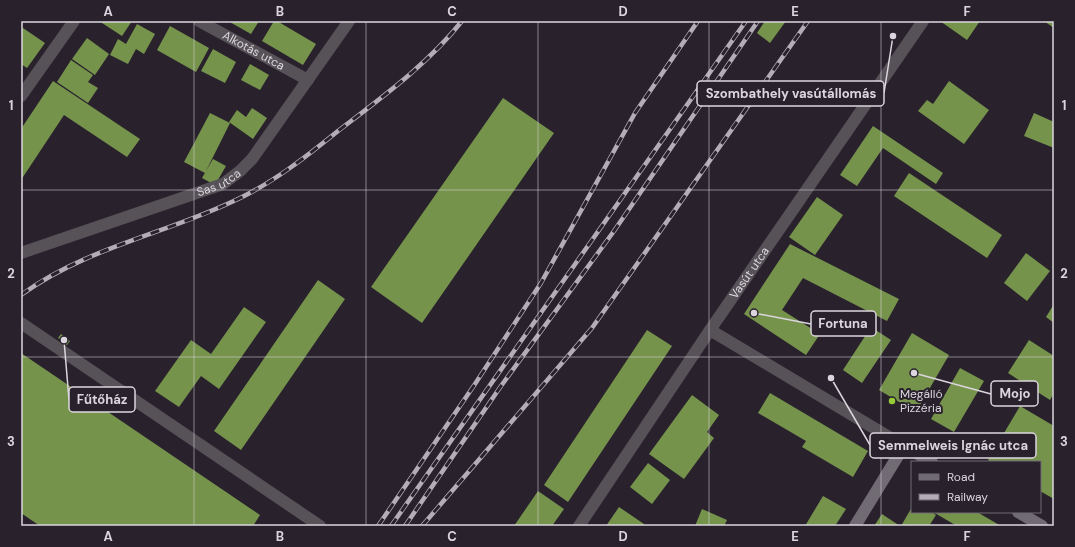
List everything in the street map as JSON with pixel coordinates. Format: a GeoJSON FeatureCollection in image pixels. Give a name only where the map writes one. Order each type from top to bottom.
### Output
{"type":"FeatureCollection","features":[{"type":"Feature","properties":{"kind":"street"},"geometry":{"type":"LineString","coordinates":[[21,96],[74,21]]}},
{"type":"Feature","properties":{"kind":"street","name":"Alkotás utca"},"geometry":{"type":"LineString","coordinates":[[199,21],[308,80]]}},
{"type":"Feature","properties":{"kind":"street","name":"Sas utca"},"geometry":{"type":"LineString","coordinates":[[21,253],[223,184],[240,171],[252,159],[349,21]]}},
{"type":"Feature","properties":{"kind":"street","name":"Vasút utca"},"geometry":{"type":"LineString","coordinates":[[579,526],[710,330],[922,21]]}},
{"type":"Feature","properties":{"kind":"street"},"geometry":{"type":"LineString","coordinates":[[21,323],[320,526]]}},
{"type":"Feature","properties":{"kind":"street"},"geometry":{"type":"LineString","coordinates":[[710,330],[930,461]]}},
{"type":"Feature","properties":{"kind":"street"},"geometry":{"type":"LineString","coordinates":[[855,526],[904,446]]}},
{"type":"Feature","properties":{"kind":"street"},"geometry":{"type":"LineString","coordinates":[[1020,513],[1042,526]]}},
{"type":"Feature","properties":{"kind":"building"},"geometry":{"type":"Polygon","coordinates":[[[99,21],[132,21],[122,36],[99,21]]]}},
{"type":"Feature","properties":{"kind":"building"},"geometry":{"type":"Polygon","coordinates":[[[228,21],[259,21],[251,34],[228,21]]]}},
{"type":"Feature","properties":{"kind":"building"},"geometry":{"type":"Polygon","coordinates":[[[274,21],[277,21],[316,44],[303,65],[262,41],[274,21]]]}},
{"type":"Feature","properties":{"kind":"building"},"geometry":{"type":"Polygon","coordinates":[[[765,21],[786,21],[770,43],[757,33],[765,21]]]}},
{"type":"Feature","properties":{"kind":"building"},"geometry":{"type":"Polygon","coordinates":[[[940,21],[980,21],[967,40],[940,21]]]}},
{"type":"Feature","properties":{"kind":"building"},"geometry":{"type":"Polygon","coordinates":[[[1044,21],[1054,21],[1054,28],[1044,21]]]}},
{"type":"Feature","properties":{"kind":"building"},"geometry":{"type":"Polygon","coordinates":[[[137,24],[155,34],[144,54],[136,49],[128,64],[110,55],[118,39],[126,44],[137,24]]]}},
{"type":"Feature","properties":{"kind":"building"},"geometry":{"type":"Polygon","coordinates":[[[170,26],[209,48],[196,72],[157,50],[170,26]]]}},
{"type":"Feature","properties":{"kind":"building"},"geometry":{"type":"Polygon","coordinates":[[[23,28],[45,43],[27,68],[21,64],[21,31],[23,28]]]}},
{"type":"Feature","properties":{"kind":"building"},"geometry":{"type":"Polygon","coordinates":[[[87,38],[109,54],[95,75],[72,59],[87,38]]]}},
{"type":"Feature","properties":{"kind":"building"},"geometry":{"type":"Polygon","coordinates":[[[213,49],[236,62],[225,83],[201,71],[213,49]]]}},
{"type":"Feature","properties":{"kind":"building"},"geometry":{"type":"Polygon","coordinates":[[[71,60],[93,75],[88,82],[98,88],[88,103],[57,82],[71,60]]]}},
{"type":"Feature","properties":{"kind":"building"},"geometry":{"type":"Polygon","coordinates":[[[250,64],[269,75],[260,90],[241,80],[250,64]]]}},
{"type":"Feature","properties":{"kind":"building"},"geometry":{"type":"Polygon","coordinates":[[[53,81],[140,139],[127,157],[64,115],[21,180],[21,129],[53,81]]]}},
{"type":"Feature","properties":{"kind":"building"},"geometry":{"type":"Polygon","coordinates":[[[949,81],[989,110],[964,144],[918,111],[927,100],[933,104],[949,81]]]}},
{"type":"Feature","properties":{"kind":"building"},"geometry":{"type":"Polygon","coordinates":[[[503,98],[554,133],[422,323],[371,287],[503,98]]]}},
{"type":"Feature","properties":{"kind":"building"},"geometry":{"type":"Polygon","coordinates":[[[252,108],[267,118],[253,139],[229,122],[237,110],[246,117],[252,108]]]}},
{"type":"Feature","properties":{"kind":"building"},"geometry":{"type":"Polygon","coordinates":[[[210,113],[230,123],[205,173],[184,162],[210,113]]]}},
{"type":"Feature","properties":{"kind":"building"},"geometry":{"type":"Polygon","coordinates":[[[1034,113],[1054,122],[1054,148],[1024,136],[1034,113]]]}},
{"type":"Feature","properties":{"kind":"building"},"geometry":{"type":"Polygon","coordinates":[[[873,126],[943,173],[936,184],[883,148],[857,186],[840,175],[873,126]]]}},
{"type":"Feature","properties":{"kind":"building"},"geometry":{"type":"Polygon","coordinates":[[[213,159],[226,166],[215,185],[202,178],[213,159]]]}},
{"type":"Feature","properties":{"kind":"building"},"geometry":{"type":"Polygon","coordinates":[[[909,173],[1002,235],[987,258],[894,196],[909,173]]]}},
{"type":"Feature","properties":{"kind":"building"},"geometry":{"type":"Polygon","coordinates":[[[817,197],[843,215],[815,255],[789,237],[817,197]]]}},
{"type":"Feature","properties":{"kind":"building"},"geometry":{"type":"Polygon","coordinates":[[[790,244],[899,299],[887,321],[803,278],[782,310],[820,334],[806,355],[744,314],[790,244]]]}},
{"type":"Feature","properties":{"kind":"building"},"geometry":{"type":"Polygon","coordinates":[[[1026,253],[1050,271],[1027,301],[1004,283],[1026,253]]]}},
{"type":"Feature","properties":{"kind":"building"},"geometry":{"type":"Polygon","coordinates":[[[318,280],[345,299],[241,450],[214,431],[318,280]]]}},
{"type":"Feature","properties":{"kind":"building"},"geometry":{"type":"Polygon","coordinates":[[[1054,304],[1054,323],[1046,317],[1054,304]]]}},
{"type":"Feature","properties":{"kind":"building"},"geometry":{"type":"Polygon","coordinates":[[[244,307],[266,322],[219,389],[201,376],[179,407],[155,391],[191,340],[211,354],[244,307]]]}},
{"type":"Feature","properties":{"kind":"building"},"geometry":{"type":"Polygon","coordinates":[[[871,327],[891,340],[862,383],[843,370],[871,327]]]}},
{"type":"Feature","properties":{"kind":"building"},"geometry":{"type":"Polygon","coordinates":[[[647,330],[672,346],[568,502],[544,485],[647,330]]]}},
{"type":"Feature","properties":{"kind":"building"},"geometry":{"type":"Polygon","coordinates":[[[912,333],[949,355],[916,412],[879,390],[912,333]]]}},
{"type":"Feature","properties":{"kind":"building"},"geometry":{"type":"Polygon","coordinates":[[[61,334],[70,341],[67,345],[58,338],[61,334]]]}},
{"type":"Feature","properties":{"kind":"building"},"geometry":{"type":"Polygon","coordinates":[[[1029,340],[1054,356],[1054,393],[1050,400],[1008,373],[1029,340]]]}},
{"type":"Feature","properties":{"kind":"building"},"geometry":{"type":"Polygon","coordinates":[[[21,353],[260,515],[253,526],[40,526],[21,513],[21,353]]]}},
{"type":"Feature","properties":{"kind":"building"},"geometry":{"type":"Polygon","coordinates":[[[960,368],[984,381],[954,432],[931,419],[960,368]]]}},
{"type":"Feature","properties":{"kind":"building"},"geometry":{"type":"Polygon","coordinates":[[[770,393],[868,451],[853,477],[802,447],[806,441],[758,413],[770,393]]]}},
{"type":"Feature","properties":{"kind":"building"},"geometry":{"type":"Polygon","coordinates":[[[692,395],[719,415],[707,432],[714,438],[684,479],[649,454],[692,395]]]}},
{"type":"Feature","properties":{"kind":"building"},"geometry":{"type":"Polygon","coordinates":[[[1020,406],[1054,426],[1054,499],[1041,492],[1041,461],[988,460],[1020,406]]]}},
{"type":"Feature","properties":{"kind":"building"},"geometry":{"type":"Polygon","coordinates":[[[648,463],[670,480],[652,504],[630,487],[648,463]]]}},
{"type":"Feature","properties":{"kind":"building"},"geometry":{"type":"Polygon","coordinates":[[[538,491],[564,509],[552,526],[514,526],[538,491]]]}},
{"type":"Feature","properties":{"kind":"building"},"geometry":{"type":"Polygon","coordinates":[[[823,496],[846,509],[835,526],[805,526],[823,496]]]}},
{"type":"Feature","properties":{"kind":"building"},"geometry":{"type":"Polygon","coordinates":[[[619,507],[644,524],[643,526],[606,526],[619,507]]]}},
{"type":"Feature","properties":{"kind":"building"},"geometry":{"type":"Polygon","coordinates":[[[702,509],[727,520],[724,526],[695,526],[702,509]]]}},
{"type":"Feature","properties":{"kind":"building"},"geometry":{"type":"Polygon","coordinates":[[[911,509],[911,513],[933,513],[936,515],[929,526],[901,526],[911,509]]]}},
{"type":"Feature","properties":{"kind":"building"},"geometry":{"type":"Polygon","coordinates":[[[935,513],[979,513],[1001,526],[957,526],[935,513]]]}},
{"type":"Feature","properties":{"kind":"building"},"geometry":{"type":"Polygon","coordinates":[[[882,514],[900,526],[874,526],[882,514]]]}},
{"type":"Feature","properties":{"kind":"railway"},"geometry":{"type":"LineString","coordinates":[[21,295],[46,279],[73,265],[127,242],[211,211],[238,199],[277,177],[403,80],[434,52],[462,21]]}},
{"type":"Feature","properties":{"kind":"railway"},"geometry":{"type":"LineString","coordinates":[[378,526],[475,384],[541,283],[635,113],[698,21]]}},
{"type":"Feature","properties":{"kind":"railway"},"geometry":{"type":"LineString","coordinates":[[391,526],[746,21]]}},
{"type":"Feature","properties":{"kind":"railway"},"geometry":{"type":"LineString","coordinates":[[405,526],[501,386],[614,231],[758,21]]}},
{"type":"Feature","properties":{"kind":"railway"},"geometry":{"type":"LineString","coordinates":[[422,526],[592,328],[808,21]]}},
{"type":"Feature","properties":{"kind":"place","name":"Szombathely vasútállomás"},"geometry":{"type":"Point","coordinates":[893,36]}},
{"type":"Feature","properties":{"kind":"place","name":"Fortuna"},"geometry":{"type":"Point","coordinates":[754,313]}},
{"type":"Feature","properties":{"kind":"place","name":"Fűtőház"},"geometry":{"type":"Point","coordinates":[64,340]}},
{"type":"Feature","properties":{"kind":"place","name":"Mojo"},"geometry":{"type":"Point","coordinates":[914,373]}},
{"type":"Feature","properties":{"kind":"place","name":"Semmelweis Ignác utca"},"geometry":{"type":"Point","coordinates":[831,378]}},
{"type":"Feature","properties":{"kind":"place","name":"Megálló Pizzéria"},"geometry":{"type":"Point","coordinates":[892,401]}}]}
